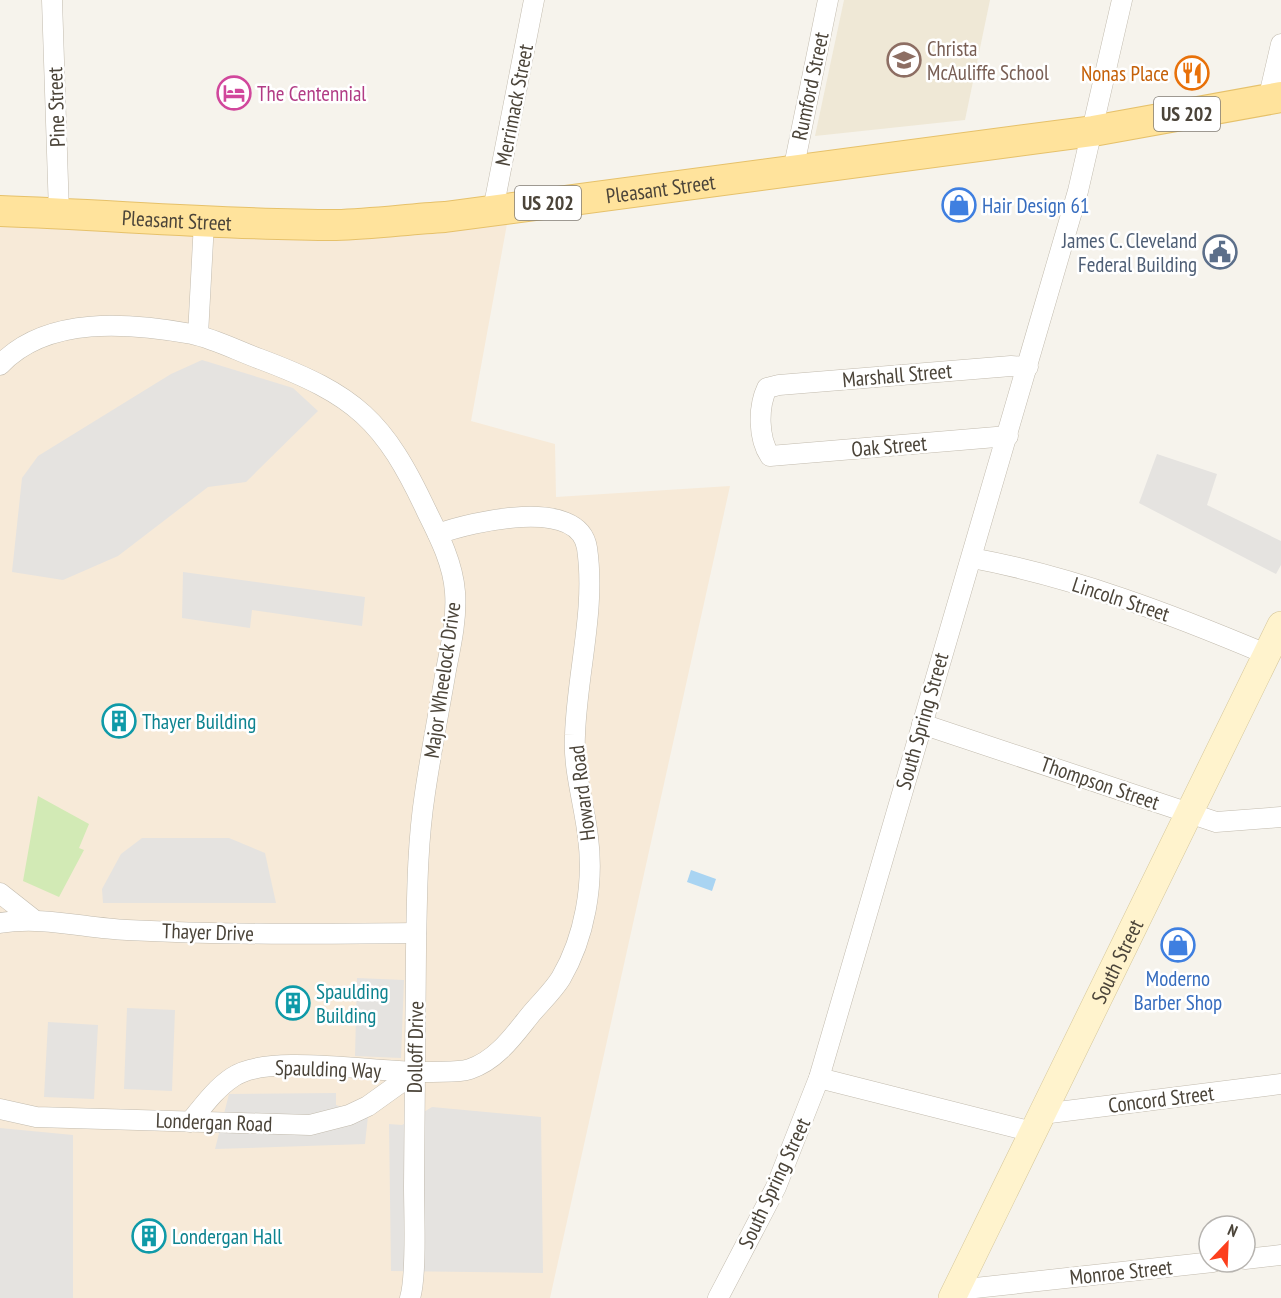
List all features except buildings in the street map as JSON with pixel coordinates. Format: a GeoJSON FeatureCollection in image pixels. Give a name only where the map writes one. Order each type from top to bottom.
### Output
{"type":"FeatureCollection","features":[{"type":"Feature","properties":{"kind":"main road","name":"Pleasant Street"},"geometry":{"type":"LineString","coordinates":[[0,211],[204,222],[339,225],[493,210],[1094,131],[1275,99]]}},
{"type":"Feature","properties":{"kind":"main road","name":"South Street"},"geometry":{"type":"LineString","coordinates":[[954,1294],[1281,625]]}},
{"type":"Feature","properties":{"kind":"street","name":"Pine Street"},"geometry":{"type":"LineString","coordinates":[[52,0],[59,213]]}},
{"type":"Feature","properties":{"kind":"street","name":"Merrimack Street"},"geometry":{"type":"LineString","coordinates":[[493,210],[534,0]]}},
{"type":"Feature","properties":{"kind":"street","name":"Rumford Street"},"geometry":{"type":"LineString","coordinates":[[793,171],[828,0]]}},
{"type":"Feature","properties":{"kind":"street","name":"South Spring Street"},"geometry":{"type":"LineString","coordinates":[[718,1298],[776,1187],[819,1077],[1028,367],[1094,131],[1122,0]]}},
{"type":"Feature","properties":{"kind":"street"},"geometry":{"type":"LineString","coordinates":[[1275,99],[1281,44]]}},
{"type":"Feature","properties":{"kind":"street"},"geometry":{"type":"LineString","coordinates":[[198,335],[204,222]]}},
{"type":"Feature","properties":{"kind":"street","name":"Major Wheelock Drive"},"geometry":{"type":"LineString","coordinates":[[0,365],[18,348],[42,336],[78,328],[120,325],[198,335],[296,372],[328,388],[358,408],[387,438],[404,462],[452,569],[455,594],[452,637],[424,795]]}},
{"type":"Feature","properties":{"kind":"street","name":"Marshall Street"},"geometry":{"type":"LineString","coordinates":[[770,456],[764,447],[761,423],[762,398],[767,388],[1011,366],[1028,367]]}},
{"type":"Feature","properties":{"kind":"street","name":"Oak Street"},"geometry":{"type":"LineString","coordinates":[[770,456],[1008,436]]}},
{"type":"Feature","properties":{"kind":"street","name":"Howard Road"},"geometry":{"type":"LineString","coordinates":[[414,1073],[469,1070],[488,1060],[504,1046],[559,981],[569,962],[583,921],[590,879],[588,837],[574,754],[576,711],[586,627],[589,564],[586,543],[575,525],[554,518],[512,518],[471,522],[438,534]]}},
{"type":"Feature","properties":{"kind":"street","name":"Lincoln Street"},"geometry":{"type":"LineString","coordinates":[[972,558],[1015,566],[1159,609],[1266,654]]}},
{"type":"Feature","properties":{"kind":"street","name":"Thompson Street"},"geometry":{"type":"LineString","coordinates":[[922,724],[1189,815],[1216,822],[1281,817]]}},
{"type":"Feature","properties":{"kind":"street","name":"Dolloff Drive"},"geometry":{"type":"LineString","coordinates":[[410,1298],[414,1221],[416,933],[424,795]]}},
{"type":"Feature","properties":{"kind":"street"},"geometry":{"type":"LineString","coordinates":[[0,893],[33,919]]}},
{"type":"Feature","properties":{"kind":"street","name":"Thayer Drive"},"geometry":{"type":"LineString","coordinates":[[0,923],[33,919],[126,930],[295,935],[416,933]]}},
{"type":"Feature","properties":{"kind":"street","name":"Spaulding Way"},"geometry":{"type":"LineString","coordinates":[[190,1122],[211,1097],[235,1076],[256,1068],[320,1067],[414,1073]]}},
{"type":"Feature","properties":{"kind":"street","name":"Londergan Road"},"geometry":{"type":"LineString","coordinates":[[0,1109],[36,1117],[310,1125],[349,1115],[368,1106],[414,1073]]}},
{"type":"Feature","properties":{"kind":"street","name":"Concord Street"},"geometry":{"type":"LineString","coordinates":[[819,1077],[1038,1123],[1281,1084]]}},
{"type":"Feature","properties":{"kind":"street"},"geometry":{"type":"LineString","coordinates":[[1257,1257],[1281,1255]]}},
{"type":"Feature","properties":{"kind":"street","name":"Monroe Street"},"geometry":{"type":"LineString","coordinates":[[954,1294],[1197,1264]]}},
{"type":"Feature","properties":{"kind":"shaded area","name":"Christa McAuliffe School"},"geometry":{"type":"Polygon","coordinates":[[[844,0],[990,0],[965,120],[815,136],[844,0]]]}},
{"type":"Feature","properties":{"kind":"shaded area"},"geometry":{"type":"Polygon","coordinates":[[[0,224],[425,233],[507,224],[471,421],[555,444],[556,497],[730,486],[550,1298],[0,1298],[0,224]]]}},
{"type":"Feature","properties":{"kind":"shaded area"},"geometry":{"type":"Polygon","coordinates":[[[202,360],[293,388],[318,411],[246,482],[208,487],[118,556],[63,580],[12,572],[22,478],[38,456],[171,374],[202,360]]]}},
{"type":"Feature","properties":{"kind":"shaded area"},"geometry":{"type":"Polygon","coordinates":[[[1157,454],[1217,474],[1207,505],[1281,541],[1281,565],[1276,574],[1139,503],[1157,454]]]}},
{"type":"Feature","properties":{"kind":"shaded area"},"geometry":{"type":"Polygon","coordinates":[[[183,572],[365,597],[362,626],[252,610],[250,628],[182,618],[183,572]]]}},
{"type":"Feature","properties":{"kind":"shaded area"},"geometry":{"type":"Polygon","coordinates":[[[142,838],[229,838],[265,853],[276,903],[103,903],[102,889],[121,854],[142,838]]]}},
{"type":"Feature","properties":{"kind":"shaded area"},"geometry":{"type":"Polygon","coordinates":[[[357,978],[404,980],[401,1058],[355,1056],[357,978]]]}},
{"type":"Feature","properties":{"kind":"shaded area"},"geometry":{"type":"Polygon","coordinates":[[[127,1008],[175,1010],[172,1091],[124,1089],[127,1008]]]}},
{"type":"Feature","properties":{"kind":"shaded area"},"geometry":{"type":"Polygon","coordinates":[[[48,1022],[98,1025],[94,1099],[44,1097],[48,1022]]]}},
{"type":"Feature","properties":{"kind":"shaded area"},"geometry":{"type":"Polygon","coordinates":[[[336,1093],[336,1105],[368,1116],[365,1144],[215,1149],[229,1094],[336,1093]]]}},
{"type":"Feature","properties":{"kind":"shaded area"},"geometry":{"type":"Polygon","coordinates":[[[432,1107],[541,1117],[543,1273],[391,1271],[389,1124],[402,1125],[432,1107]]]}},
{"type":"Feature","properties":{"kind":"shaded area"},"geometry":{"type":"Polygon","coordinates":[[[0,1128],[73,1135],[73,1298],[0,1298],[0,1128]]]}},
{"type":"Feature","properties":{"kind":"green space"},"geometry":{"type":"Polygon","coordinates":[[[38,796],[89,824],[79,848],[84,850],[59,897],[23,881],[38,796]]]}},
{"type":"Feature","properties":{"kind":"water"},"geometry":{"type":"Polygon","coordinates":[[[691,870],[716,879],[712,891],[687,882],[691,870]]]}},
{"type":"Feature","properties":{"kind":"place","name":"Christa McAuliffe School"},"geometry":{"type":"Point","coordinates":[904,60]}},
{"type":"Feature","properties":{"kind":"place","name":"Nonas Place"},"geometry":{"type":"Point","coordinates":[1192,73]}},
{"type":"Feature","properties":{"kind":"place","name":"The Centennial"},"geometry":{"type":"Point","coordinates":[234,93]}},
{"type":"Feature","properties":{"kind":"place","name":"Hair Design 61"},"geometry":{"type":"Point","coordinates":[959,205]}},
{"type":"Feature","properties":{"kind":"place","name":"James C. Cleveland Federal Building"},"geometry":{"type":"Point","coordinates":[1220,252]}},
{"type":"Feature","properties":{"kind":"place","name":"Thayer Building"},"geometry":{"type":"Point","coordinates":[119,721]}},
{"type":"Feature","properties":{"kind":"place","name":"Moderno Barber Shop"},"geometry":{"type":"Point","coordinates":[1178,945]}},
{"type":"Feature","properties":{"kind":"place","name":"Spaulding Building"},"geometry":{"type":"Point","coordinates":[293,1003]}},
{"type":"Feature","properties":{"kind":"place","name":"Londergan Hall"},"geometry":{"type":"Point","coordinates":[149,1236]}}]}
